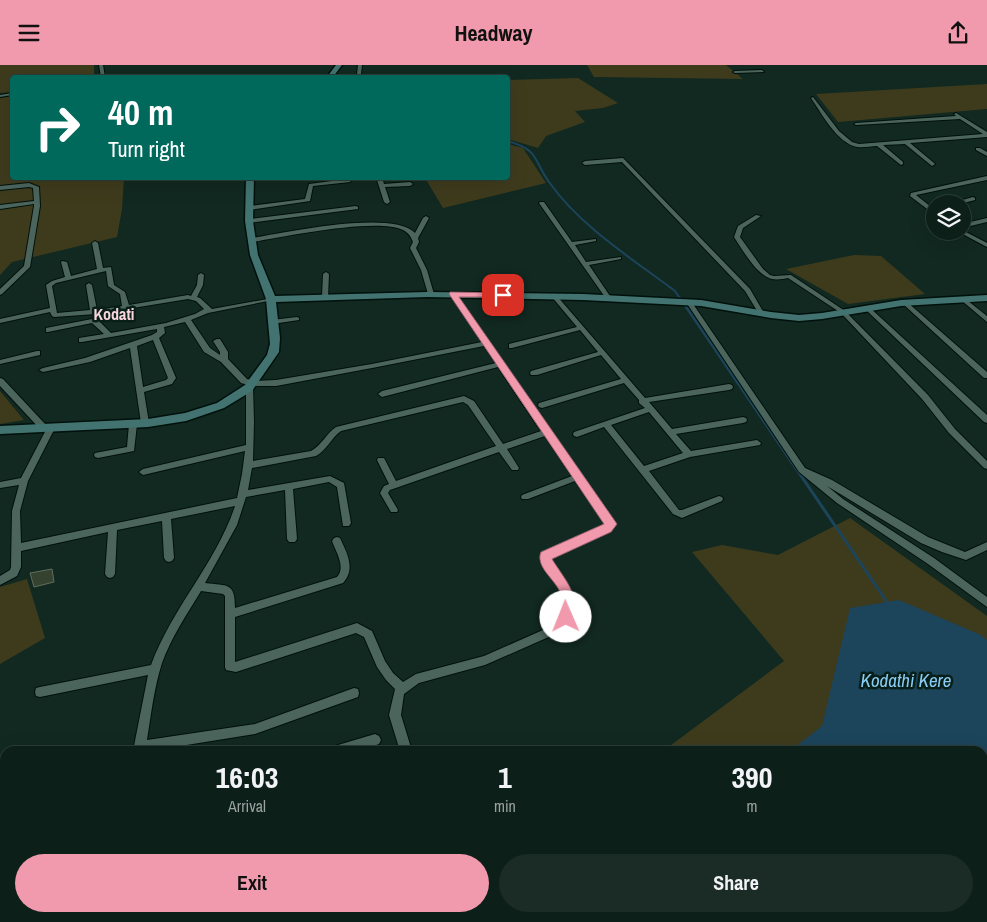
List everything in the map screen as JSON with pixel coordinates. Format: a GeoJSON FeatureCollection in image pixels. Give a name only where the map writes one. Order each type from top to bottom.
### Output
{"type":"FeatureCollection","features":[{"type":"Feature","properties":{"kind":"street"},"geometry":{"type":"LineString","coordinates":[[332,75],[340,65]]}},
{"type":"Feature","properties":{"kind":"street"},"geometry":{"type":"LineString","coordinates":[[735,72],[764,73],[756,65]]}},
{"type":"Feature","properties":{"kind":"street"},"geometry":{"type":"LineString","coordinates":[[813,98],[831,124],[847,141],[858,146],[987,134]]}},
{"type":"Feature","properties":{"kind":"street"},"geometry":{"type":"LineString","coordinates":[[954,113],[987,134]]}},
{"type":"Feature","properties":{"kind":"street"},"geometry":{"type":"LineString","coordinates":[[856,124],[961,117]]}},
{"type":"Feature","properties":{"kind":"street"},"geometry":{"type":"LineString","coordinates":[[906,142],[932,164]]}},
{"type":"Feature","properties":{"kind":"street"},"geometry":{"type":"LineString","coordinates":[[878,144],[901,163]]}},
{"type":"Feature","properties":{"kind":"street"},"geometry":{"type":"LineString","coordinates":[[978,149],[987,154]]}},
{"type":"Feature","properties":{"kind":"street"},"geometry":{"type":"LineString","coordinates":[[585,163],[623,160],[748,290],[761,313]]}},
{"type":"Feature","properties":{"kind":"street"},"geometry":{"type":"LineString","coordinates":[[926,204],[913,196],[913,194],[987,177]]}},
{"type":"Feature","properties":{"kind":"street"},"geometry":{"type":"LineString","coordinates":[[0,430],[48,426],[145,423],[199,413],[219,406],[252,385],[263,374],[275,349],[271,299],[254,255],[249,221],[250,180]]}},
{"type":"Feature","properties":{"kind":"street"},"geometry":{"type":"LineString","coordinates":[[249,208],[308,200],[311,185],[341,180]]}},
{"type":"Feature","properties":{"kind":"street"},"geometry":{"type":"LineString","coordinates":[[347,180],[351,191]]}},
{"type":"Feature","properties":{"kind":"street"},"geometry":{"type":"LineString","coordinates":[[380,180],[387,202]]}},
{"type":"Feature","properties":{"kind":"street"},"geometry":{"type":"LineString","coordinates":[[382,186],[410,184]]}},
{"type":"Feature","properties":{"kind":"street"},"geometry":{"type":"LineString","coordinates":[[0,189],[29,185],[36,187],[37,202],[27,267],[0,293]]}},
{"type":"Feature","properties":{"kind":"street"},"geometry":{"type":"LineString","coordinates":[[0,207],[37,202]]}},
{"type":"Feature","properties":{"kind":"street"},"geometry":{"type":"LineString","coordinates":[[542,203],[609,299]]}},
{"type":"Feature","properties":{"kind":"street"},"geometry":{"type":"LineString","coordinates":[[249,221],[356,208]]}},
{"type":"Feature","properties":{"kind":"street"},"geometry":{"type":"LineString","coordinates":[[758,216],[740,227],[737,237],[761,270],[774,278],[789,276],[843,312],[925,397],[952,431],[987,466]]}},
{"type":"Feature","properties":{"kind":"street"},"geometry":{"type":"LineString","coordinates":[[426,218],[415,238],[416,242],[413,248],[415,256],[424,270],[431,294]]}},
{"type":"Feature","properties":{"kind":"street"},"geometry":{"type":"LineString","coordinates":[[971,224],[987,220]]}},
{"type":"Feature","properties":{"kind":"street"},"geometry":{"type":"LineString","coordinates":[[252,240],[364,225],[396,226],[410,232],[415,238]]}},
{"type":"Feature","properties":{"kind":"street"},"geometry":{"type":"LineString","coordinates":[[971,237],[987,245]]}},
{"type":"Feature","properties":{"kind":"street"},"geometry":{"type":"LineString","coordinates":[[571,244],[594,240]]}},
{"type":"Feature","properties":{"kind":"street"},"geometry":{"type":"LineString","coordinates":[[95,243],[100,270]]}},
{"type":"Feature","properties":{"kind":"street"},"geometry":{"type":"LineString","coordinates":[[585,264],[619,258]]}},
{"type":"Feature","properties":{"kind":"street"},"geometry":{"type":"LineString","coordinates":[[64,262],[69,278]]}},
{"type":"Feature","properties":{"kind":"street"},"geometry":{"type":"LineString","coordinates":[[126,307],[123,293],[111,286],[110,269],[69,278],[49,285],[54,315],[94,312],[194,297]]}},
{"type":"Feature","properties":{"kind":"street"},"geometry":{"type":"LineString","coordinates":[[325,297],[326,274]]}},
{"type":"Feature","properties":{"kind":"street"},"geometry":{"type":"LineString","coordinates":[[194,297],[200,285],[201,275]]}},
{"type":"Feature","properties":{"kind":"street"},"geometry":{"type":"LineString","coordinates":[[89,285],[94,312]]}},
{"type":"Feature","properties":{"kind":"street"},"geometry":{"type":"LineString","coordinates":[[82,339],[160,325],[188,319],[208,310],[271,299],[431,294],[555,297],[690,302],[800,318],[905,303],[987,299]]}},
{"type":"Feature","properties":{"kind":"street"},"geometry":{"type":"LineString","coordinates":[[404,746],[395,715],[396,701],[402,688],[416,679],[486,660],[556,629],[566,617],[570,604],[564,587],[545,560],[546,556],[607,529],[611,524],[453,294]]}},
{"type":"Feature","properties":{"kind":"street"},"geometry":{"type":"LineString","coordinates":[[194,297],[208,310]]}},
{"type":"Feature","properties":{"kind":"street"},"geometry":{"type":"LineString","coordinates":[[555,297],[689,455]]}},
{"type":"Feature","properties":{"kind":"street"},"geometry":{"type":"LineString","coordinates":[[964,299],[987,319]]}},
{"type":"Feature","properties":{"kind":"street"},"geometry":{"type":"LineString","coordinates":[[690,302],[802,470],[840,501],[931,561],[987,603]]}},
{"type":"Feature","properties":{"kind":"street"},"geometry":{"type":"LineString","coordinates":[[905,303],[987,376]]}},
{"type":"Feature","properties":{"kind":"street"},"geometry":{"type":"LineString","coordinates":[[867,308],[987,421]]}},
{"type":"Feature","properties":{"kind":"street"},"geometry":{"type":"LineString","coordinates":[[0,321],[52,310]]}},
{"type":"Feature","properties":{"kind":"street"},"geometry":{"type":"LineString","coordinates":[[188,319],[207,350],[224,360],[244,381],[252,385],[276,383],[372,366],[486,343]]}},
{"type":"Feature","properties":{"kind":"street"},"geometry":{"type":"LineString","coordinates":[[272,322],[297,319]]}},
{"type":"Feature","properties":{"kind":"street"},"geometry":{"type":"LineString","coordinates":[[48,330],[92,321],[96,322],[108,335]]}},
{"type":"Feature","properties":{"kind":"street"},"geometry":{"type":"LineString","coordinates":[[43,371],[155,337],[161,333],[160,325]]}},
{"type":"Feature","properties":{"kind":"street"},"geometry":{"type":"LineString","coordinates":[[512,346],[580,328]]}},
{"type":"Feature","properties":{"kind":"street"},"geometry":{"type":"LineString","coordinates":[[140,391],[169,382],[172,378],[155,337]]}},
{"type":"Feature","properties":{"kind":"street"},"geometry":{"type":"LineString","coordinates":[[217,341],[224,352],[224,360]]}},
{"type":"Feature","properties":{"kind":"street"},"geometry":{"type":"LineString","coordinates":[[133,345],[145,423]]}},
{"type":"Feature","properties":{"kind":"street"},"geometry":{"type":"LineString","coordinates":[[0,362],[37,353]]}},
{"type":"Feature","properties":{"kind":"street"},"geometry":{"type":"LineString","coordinates":[[534,373],[601,353]]}},
{"type":"Feature","properties":{"kind":"street"},"geometry":{"type":"LineString","coordinates":[[382,393],[500,364]]}},
{"type":"Feature","properties":{"kind":"street"},"geometry":{"type":"LineString","coordinates":[[542,405],[625,380]]}},
{"type":"Feature","properties":{"kind":"street"},"geometry":{"type":"LineString","coordinates":[[0,381],[17,403],[48,426]]}},
{"type":"Feature","properties":{"kind":"street"},"geometry":{"type":"LineString","coordinates":[[141,746],[159,656],[232,525],[242,497],[249,465],[252,385]]}},
{"type":"Feature","properties":{"kind":"street"},"geometry":{"type":"LineString","coordinates":[[642,401],[729,387]]}},
{"type":"Feature","properties":{"kind":"street"},"geometry":{"type":"LineString","coordinates":[[249,465],[313,454],[322,449],[330,435],[339,429],[464,399],[471,403],[515,468]]}},
{"type":"Feature","properties":{"kind":"street"},"geometry":{"type":"LineString","coordinates":[[577,434],[650,409]]}},
{"type":"Feature","properties":{"kind":"street"},"geometry":{"type":"LineString","coordinates":[[670,432],[743,420]]}},
{"type":"Feature","properties":{"kind":"street"},"geometry":{"type":"LineString","coordinates":[[98,455],[131,449],[133,424]]}},
{"type":"Feature","properties":{"kind":"street"},"geometry":{"type":"LineString","coordinates":[[606,424],[678,514],[719,499]]}},
{"type":"Feature","properties":{"kind":"street"},"geometry":{"type":"LineString","coordinates":[[0,581],[14,573],[16,567],[16,511],[24,481],[48,426]]}},
{"type":"Feature","properties":{"kind":"street"},"geometry":{"type":"LineString","coordinates":[[394,510],[384,493],[387,487],[546,432]]}},
{"type":"Feature","properties":{"kind":"street"},"geometry":{"type":"LineString","coordinates":[[643,470],[689,455],[757,443]]}},
{"type":"Feature","properties":{"kind":"street"},"geometry":{"type":"LineString","coordinates":[[143,472],[250,447]]}},
{"type":"Feature","properties":{"kind":"street"},"geometry":{"type":"LineString","coordinates":[[381,460],[394,485]]}},
{"type":"Feature","properties":{"kind":"street"},"geometry":{"type":"LineString","coordinates":[[802,470],[844,490],[944,550],[966,556],[987,546]]}},
{"type":"Feature","properties":{"kind":"street"},"geometry":{"type":"LineString","coordinates":[[524,497],[577,477]]}},
{"type":"Feature","properties":{"kind":"street"},"geometry":{"type":"LineString","coordinates":[[15,548],[330,479],[337,481],[341,485],[346,523]]}},
{"type":"Feature","properties":{"kind":"street"},"geometry":{"type":"LineString","coordinates":[[0,485],[24,481]]}},
{"type":"Feature","properties":{"kind":"street"},"geometry":{"type":"LineString","coordinates":[[289,487],[292,539]]}},
{"type":"Feature","properties":{"kind":"street"},"geometry":{"type":"LineString","coordinates":[[166,516],[169,558]]}},
{"type":"Feature","properties":{"kind":"street"},"geometry":{"type":"LineString","coordinates":[[110,574],[113,527]]}},
{"type":"Feature","properties":{"kind":"street"},"geometry":{"type":"LineString","coordinates":[[230,614],[340,580],[345,576],[346,571],[337,541]]}},
{"type":"Feature","properties":{"kind":"street"},"geometry":{"type":"LineString","coordinates":[[198,586],[225,590],[230,594],[230,667],[236,667],[357,628],[368,634],[379,661],[388,676],[402,688]]}},
{"type":"Feature","properties":{"kind":"street"},"geometry":{"type":"LineString","coordinates":[[40,692],[155,669]]}},
{"type":"Feature","properties":{"kind":"street"},"geometry":{"type":"LineString","coordinates":[[157,746],[255,729],[354,693]]}},
{"type":"Feature","properties":{"kind":"street"},"geometry":{"type":"LineString","coordinates":[[355,746],[375,740]]}},
{"type":"Feature","properties":{"kind":"shaded area"},"geometry":{"type":"Polygon","coordinates":[[[0,65],[94,65],[94,75],[10,75],[10,92],[0,93],[0,65]]]}},
{"type":"Feature","properties":{"kind":"shaded area"},"geometry":{"type":"Polygon","coordinates":[[[587,65],[726,65],[743,79],[594,77],[587,65]]]}},
{"type":"Feature","properties":{"kind":"shaded area"},"geometry":{"type":"Polygon","coordinates":[[[578,78],[618,103],[603,108],[575,111],[585,122],[546,136],[538,148],[510,140],[510,80],[578,78]]]}},
{"type":"Feature","properties":{"kind":"shaded area"},"geometry":{"type":"Polygon","coordinates":[[[987,84],[987,109],[838,122],[816,94],[987,84]]]}},
{"type":"Feature","properties":{"kind":"shaded area"},"geometry":{"type":"Polygon","coordinates":[[[10,96],[10,180],[124,180],[122,209],[117,237],[12,262],[0,275],[0,98],[10,96]]]}},
{"type":"Feature","properties":{"kind":"shaded area"},"geometry":{"type":"Polygon","coordinates":[[[510,145],[523,148],[546,183],[443,208],[426,180],[510,180],[510,145]]]}},
{"type":"Feature","properties":{"kind":"shaded area"},"geometry":{"type":"Polygon","coordinates":[[[854,255],[881,256],[925,294],[848,304],[786,269],[854,255]]]}},
{"type":"Feature","properties":{"kind":"shaded area"},"geometry":{"type":"Polygon","coordinates":[[[0,391],[24,420],[0,424],[0,391]]]}},
{"type":"Feature","properties":{"kind":"shaded area"},"geometry":{"type":"Polygon","coordinates":[[[850,518],[987,616],[987,746],[670,746],[784,661],[692,552],[722,545],[778,555],[850,518]]]}},
{"type":"Feature","properties":{"kind":"shaded area"},"geometry":{"type":"Polygon","coordinates":[[[27,579],[45,638],[0,664],[0,587],[27,579]]]}},
{"type":"Feature","properties":{"kind":"water","name":"Kodathi Kere"},"geometry":{"type":"Polygon","coordinates":[[[899,600],[981,635],[987,640],[987,746],[796,746],[822,726],[850,608],[899,600]]]}},
{"type":"Feature","properties":{"kind":"building"},"geometry":{"type":"Polygon","coordinates":[[[52,569],[54,582],[34,587],[30,573],[52,569]]]}},
{"type":"Feature","properties":{"kind":"waterway"},"geometry":{"type":"LineString","coordinates":[[510,142],[531,152],[549,182],[591,228],[675,291],[681,300]]}},
{"type":"Feature","properties":{"kind":"waterway"},"geometry":{"type":"LineString","coordinates":[[680,298],[792,463]]}},
{"type":"Feature","properties":{"kind":"waterway"},"geometry":{"type":"LineString","coordinates":[[791,461],[889,605]]}},
{"type":"Feature","properties":{"kind":"district","name":"Kodati"},"geometry":{"type":"Point","coordinates":[114,314]}},
{"type":"Feature","properties":{"kind":"route"},"geometry":{"type":"LineString","coordinates":[[503,295],[453,294],[521,396],[611,524],[611,527],[607,529],[546,556],[545,560],[564,587],[570,604],[566,617]]}}]}
